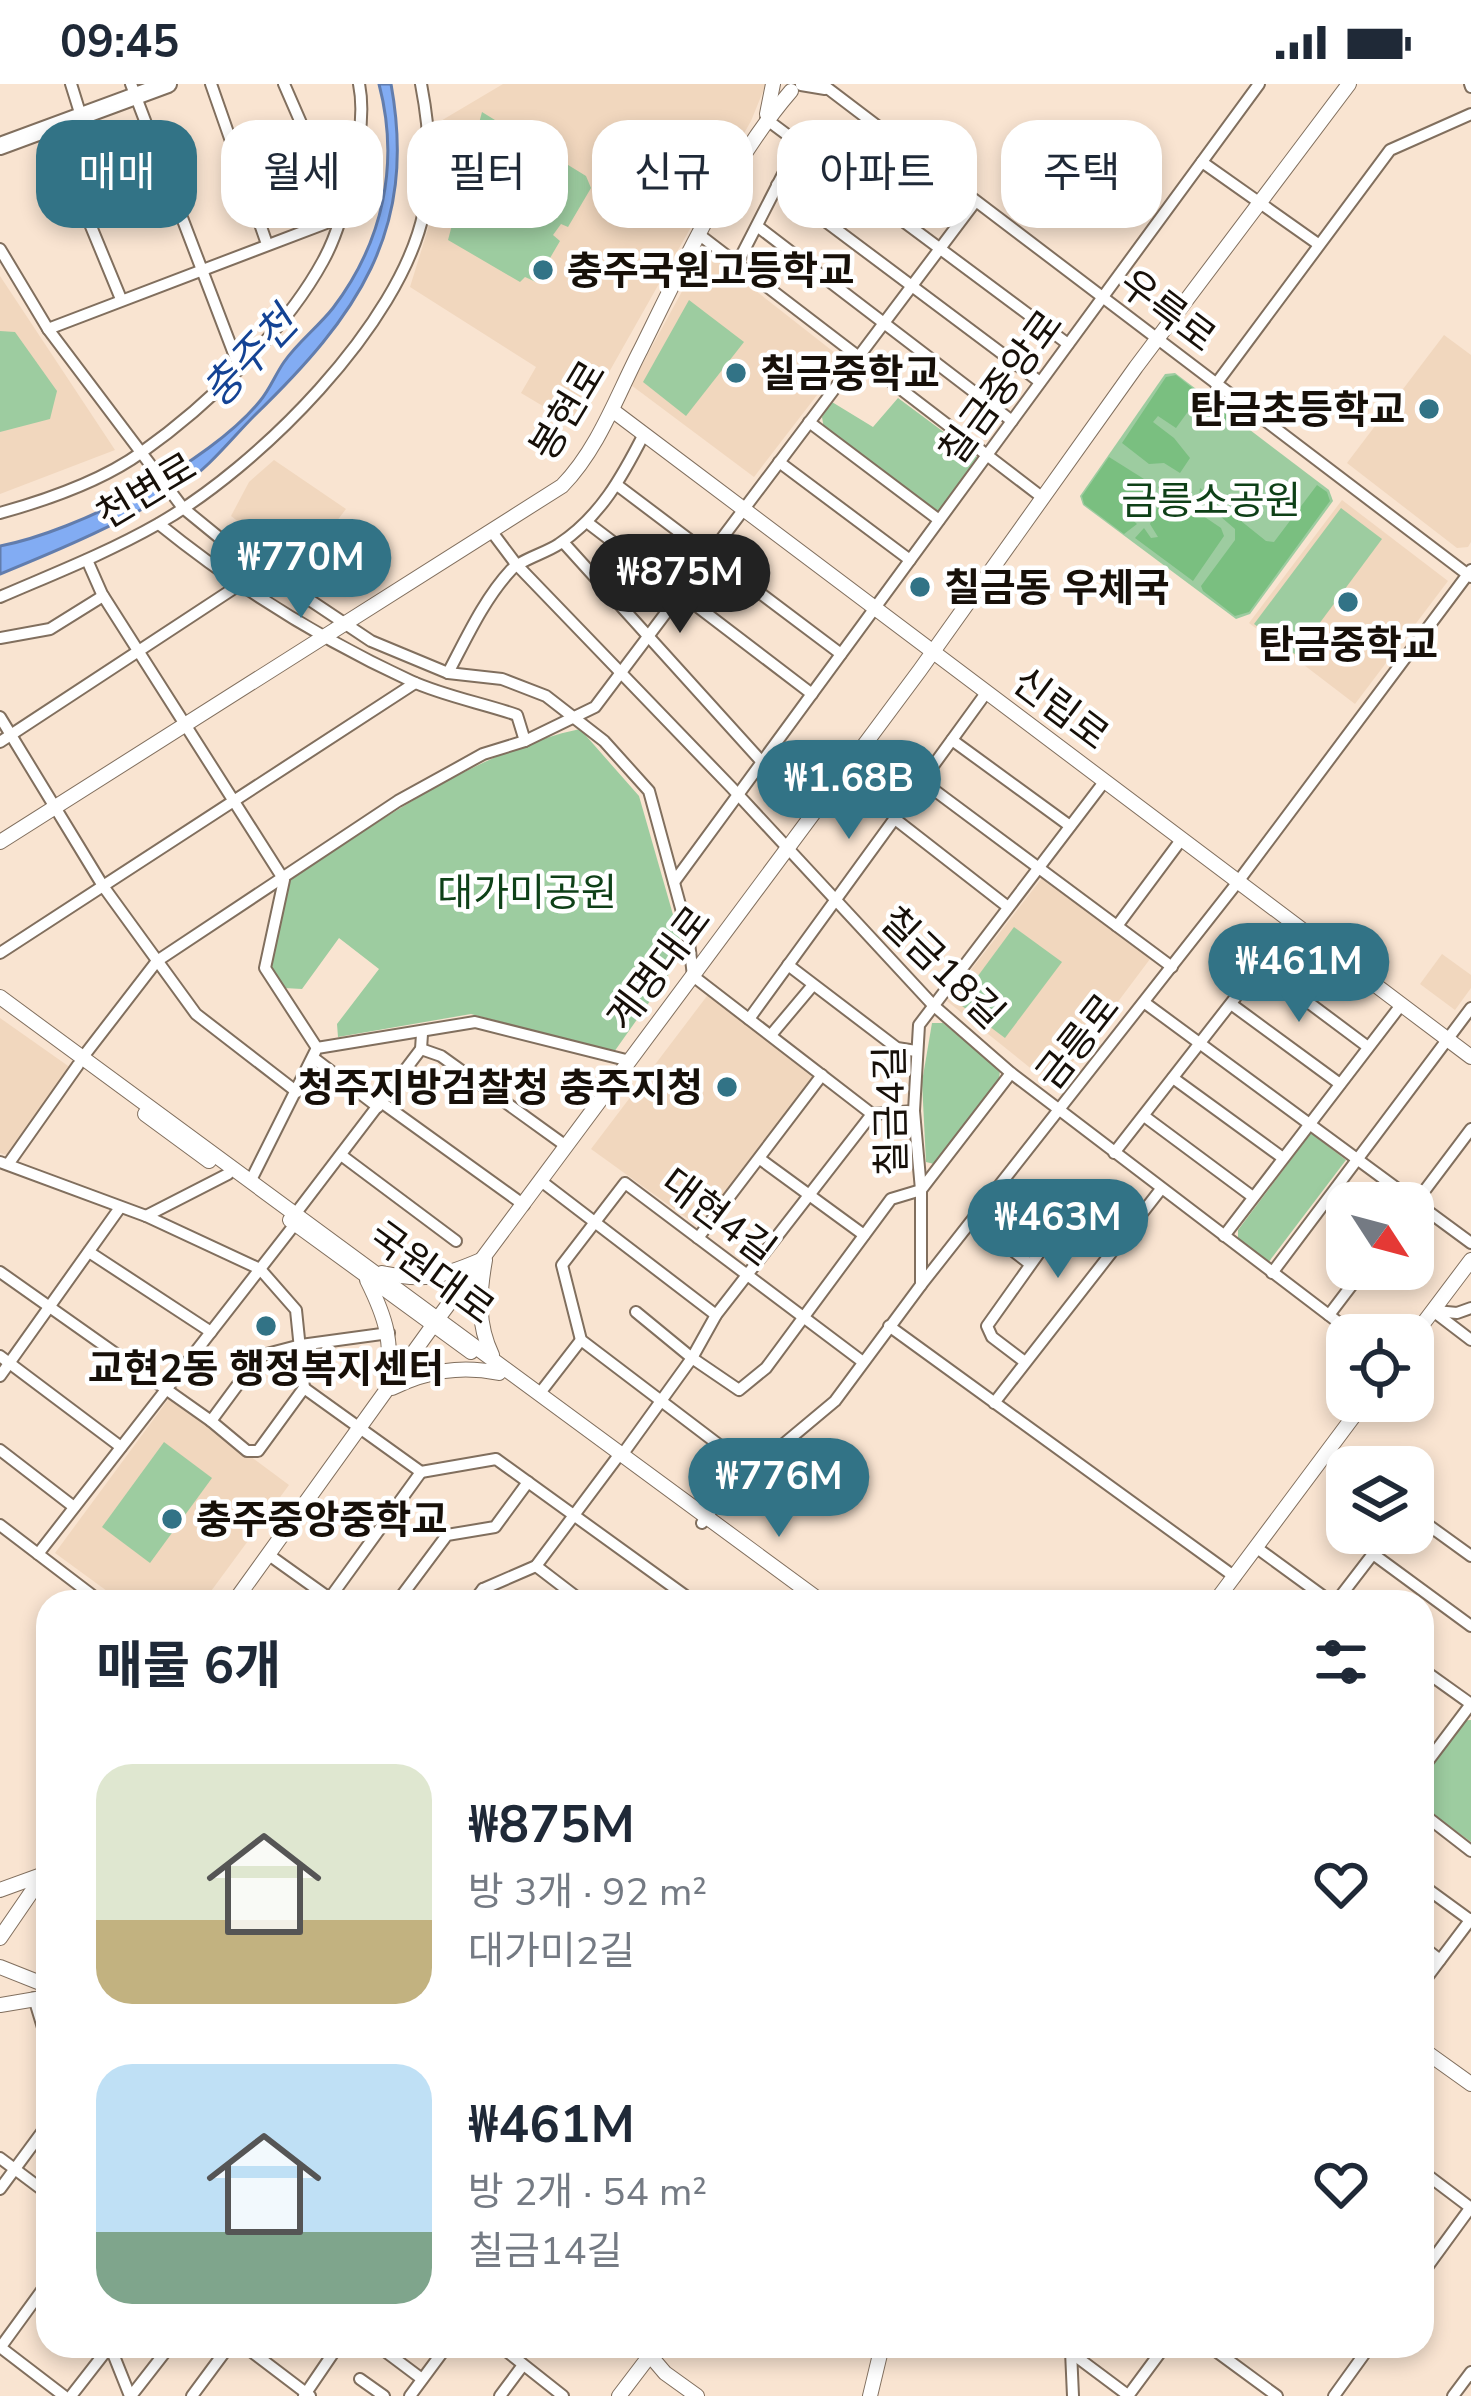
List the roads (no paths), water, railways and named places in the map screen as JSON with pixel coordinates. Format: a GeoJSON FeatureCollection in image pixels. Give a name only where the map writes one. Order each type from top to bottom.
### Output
{"type":"FeatureCollection","features":[{"type":"Feature","properties":{"kind":"main road"},"geometry":{"type":"LineString","coordinates":[[69,120],[133,90],[169,84]]}},
{"type":"Feature","properties":{"kind":"main road"},"geometry":{"type":"LineString","coordinates":[[0,146],[36,132]]}},
{"type":"Feature","properties":{"kind":"street"},"geometry":{"type":"LineString","coordinates":[[70,84],[80,116]]}},
{"type":"Feature","properties":{"kind":"street"},"geometry":{"type":"LineString","coordinates":[[211,84],[267,244]]}},
{"type":"Feature","properties":{"kind":"street"},"geometry":{"type":"LineString","coordinates":[[284,84],[300,120]]}},
{"type":"Feature","properties":{"kind":"street"},"geometry":{"type":"LineString","coordinates":[[359,84],[360,120]]}},
{"type":"Feature","properties":{"kind":"street","name":"천변로"},"geometry":{"type":"LineString","coordinates":[[0,597],[87,560],[183,508],[248,460],[292,418],[363,335],[393,291],[424,211],[430,166],[421,84]]}},
{"type":"Feature","properties":{"kind":"street"},"geometry":{"type":"LineString","coordinates":[[773,84],[798,87]]}},
{"type":"Feature","properties":{"kind":"street","name":"봉현로"},"geometry":{"type":"LineString","coordinates":[[766,119],[773,84]]}},
{"type":"Feature","properties":{"kind":"street","name":"칠금중앙로"},"geometry":{"type":"LineString","coordinates":[[674,882],[1259,84]]}},
{"type":"Feature","properties":{"kind":"street","name":"계명대로"},"geometry":{"type":"LineString","coordinates":[[243,1590],[1157,339],[1349,84]]}},
{"type":"Feature","properties":{"kind":"street","name":"봉현로"},"geometry":{"type":"LineString","coordinates":[[0,842],[562,486],[577,471],[612,410],[700,236],[766,119],[798,87]]}},
{"type":"Feature","properties":{"kind":"street","name":"우륵로"},"geometry":{"type":"LineString","coordinates":[[798,87],[825,87],[868,120]]}},
{"type":"Feature","properties":{"kind":"street"},"geometry":{"type":"LineString","coordinates":[[133,90],[239,367]]}},
{"type":"Feature","properties":{"kind":"street"},"geometry":{"type":"LineString","coordinates":[[1216,384],[1390,150],[1471,114]]}},
{"type":"Feature","properties":{"kind":"street"},"geometry":{"type":"LineString","coordinates":[[766,119],[777,127]]}},
{"type":"Feature","properties":{"kind":"street"},"geometry":{"type":"LineString","coordinates":[[1202,162],[1318,244]]}},
{"type":"Feature","properties":{"kind":"street"},"geometry":{"type":"LineString","coordinates":[[737,264],[777,187]]}},
{"type":"Feature","properties":{"kind":"street","name":"우륵로"},"geometry":{"type":"LineString","coordinates":[[977,204],[1470,574]]}},
{"type":"Feature","properties":{"kind":"street"},"geometry":{"type":"LineString","coordinates":[[757,226],[1012,421]]}},
{"type":"Feature","properties":{"kind":"street"},"geometry":{"type":"LineString","coordinates":[[92,228],[121,299]]}},
{"type":"Feature","properties":{"kind":"street"},"geometry":{"type":"LineString","coordinates":[[47,329],[311,228]]}},
{"type":"Feature","properties":{"kind":"street"},"geometry":{"type":"LineString","coordinates":[[0,513],[66,490],[139,454],[194,410],[298,300],[337,228]]}},
{"type":"Feature","properties":{"kind":"street"},"geometry":{"type":"LineString","coordinates":[[835,228],[1040,382]]}},
{"type":"Feature","properties":{"kind":"street"},"geometry":{"type":"LineString","coordinates":[[912,228],[1068,344]]}},
{"type":"Feature","properties":{"kind":"street"},"geometry":{"type":"LineString","coordinates":[[0,1272],[247,1451],[258,1451],[304,1388],[296,1310],[260,1269],[146,1216],[4,1162],[157,961],[398,801],[483,754],[525,741],[596,707],[956,228]]}},
{"type":"Feature","properties":{"kind":"street"},"geometry":{"type":"LineString","coordinates":[[700,236],[1043,498]]}},
{"type":"Feature","properties":{"kind":"street"},"geometry":{"type":"LineString","coordinates":[[0,249],[47,329],[183,508],[232,548],[371,641],[448,673],[502,679],[546,696],[576,716],[649,791],[688,934],[693,976],[872,1114],[914,1111]]}},
{"type":"Feature","properties":{"kind":"street","name":"신립로"},"geometry":{"type":"LineString","coordinates":[[612,410],[1471,1057]]}},
{"type":"Feature","properties":{"kind":"street"},"geometry":{"type":"LineString","coordinates":[[809,422],[939,520]]}},
{"type":"Feature","properties":{"kind":"street"},"geometry":{"type":"LineString","coordinates":[[448,673],[471,629],[516,564],[534,560],[588,523],[617,485],[644,434]]}},
{"type":"Feature","properties":{"kind":"street"},"geometry":{"type":"LineString","coordinates":[[779,462],[910,560]]}},
{"type":"Feature","properties":{"kind":"street"},"geometry":{"type":"LineString","coordinates":[[617,485],[841,654]]}},
{"type":"Feature","properties":{"kind":"street"},"geometry":{"type":"LineString","coordinates":[[588,523],[812,694]]}},
{"type":"Feature","properties":{"kind":"street"},"geometry":{"type":"LineString","coordinates":[[159,524],[239,585],[321,638],[342,643],[415,683],[517,715],[525,741]]}},
{"type":"Feature","properties":{"kind":"street","name":"칠금18길"},"geometry":{"type":"LineString","coordinates":[[492,532],[516,564],[933,1005],[1060,1111],[1328,1314]]}},
{"type":"Feature","properties":{"kind":"street"},"geometry":{"type":"LineString","coordinates":[[563,542],[762,762]]}},
{"type":"Feature","properties":{"kind":"street"},"geometry":{"type":"LineString","coordinates":[[87,560],[103,596],[284,880],[265,968],[316,1054],[380,1105],[524,1205]]}},
{"type":"Feature","properties":{"kind":"street","name":"금릉로"},"geometry":{"type":"LineString","coordinates":[[704,1520],[725,1493],[836,1401],[1470,574]]}},
{"type":"Feature","properties":{"kind":"street"},"geometry":{"type":"LineString","coordinates":[[0,742],[239,585]]}},
{"type":"Feature","properties":{"kind":"street"},"geometry":{"type":"LineString","coordinates":[[0,638],[50,629],[103,596]]}},
{"type":"Feature","properties":{"kind":"street"},"geometry":{"type":"LineString","coordinates":[[0,953],[415,683]]}},
{"type":"Feature","properties":{"kind":"street"},"geometry":{"type":"LineString","coordinates":[[749,1019],[986,693]]}},
{"type":"Feature","properties":{"kind":"street"},"geometry":{"type":"LineString","coordinates":[[0,717],[103,886],[196,1014],[297,1092]]}},
{"type":"Feature","properties":{"kind":"street"},"geometry":{"type":"LineString","coordinates":[[952,740],[1070,826]]}},
{"type":"Feature","properties":{"kind":"street"},"geometry":{"type":"LineString","coordinates":[[922,781],[1172,968]]}},
{"type":"Feature","properties":{"kind":"street","name":"칠금4길"},"geometry":{"type":"LineString","coordinates":[[921,1285],[921,1190],[914,1111],[919,1025],[1104,782]]}},
{"type":"Feature","properties":{"kind":"street"},"geometry":{"type":"LineString","coordinates":[[895,819],[1008,907]]}},
{"type":"Feature","properties":{"kind":"street"},"geometry":{"type":"LineString","coordinates":[[1117,926],[1181,840]]}},
{"type":"Feature","properties":{"kind":"street"},"geometry":{"type":"LineString","coordinates":[[1114,1153],[1292,925]]}},
{"type":"Feature","properties":{"kind":"street"},"geometry":{"type":"LineString","coordinates":[[788,965],[897,1048],[916,1051]]}},
{"type":"Feature","properties":{"kind":"street"},"geometry":{"type":"LineString","coordinates":[[1261,967],[1368,1047]]}},
{"type":"Feature","properties":{"kind":"street"},"geometry":{"type":"LineString","coordinates":[[771,1035],[813,986]]}},
{"type":"Feature","properties":{"kind":"street","name":"국원대로"},"geometry":{"type":"LineString","coordinates":[[0,997],[228,1174],[436,1321],[794,1590]]}},
{"type":"Feature","properties":{"kind":"street"},"geometry":{"type":"LineString","coordinates":[[1145,1003],[1386,1182]]}},
{"type":"Feature","properties":{"kind":"street"},"geometry":{"type":"LineString","coordinates":[[1231,1004],[1340,1084]]}},
{"type":"Feature","properties":{"kind":"street"},"geometry":{"type":"LineString","coordinates":[[1224,1237],[1401,1005]]}},
{"type":"Feature","properties":{"kind":"street","name":"국원대로"},"geometry":{"type":"LineString","coordinates":[[0,1008],[251,1180],[296,1219]]}},
{"type":"Feature","properties":{"kind":"street"},"geometry":{"type":"LineString","coordinates":[[1272,1273],[1471,1008]]}},
{"type":"Feature","properties":{"kind":"street"},"geometry":{"type":"LineString","coordinates":[[316,1054],[475,1022],[630,1061]]}},
{"type":"Feature","properties":{"kind":"street"},"geometry":{"type":"LineString","coordinates":[[38,1554],[260,1269],[421,1049],[422,1034]]}},
{"type":"Feature","properties":{"kind":"street"},"geometry":{"type":"LineString","coordinates":[[421,1049],[441,1056],[566,1146]]}},
{"type":"Feature","properties":{"kind":"street"},"geometry":{"type":"LineString","coordinates":[[251,1180],[316,1054]]}},
{"type":"Feature","properties":{"kind":"street"},"geometry":{"type":"LineString","coordinates":[[636,1312],[739,1390],[766,1368],[891,1199],[921,1190],[1011,1072]]}},
{"type":"Feature","properties":{"kind":"street"},"geometry":{"type":"LineString","coordinates":[[698,1238],[822,1075]]}},
{"type":"Feature","properties":{"kind":"street"},"geometry":{"type":"LineString","coordinates":[[1173,1078],[1282,1158]]}},
{"type":"Feature","properties":{"kind":"street"},"geometry":{"type":"LineString","coordinates":[[483,1588],[536,1566],[692,1358],[716,1315],[872,1114]]}},
{"type":"Feature","properties":{"kind":"street"},"geometry":{"type":"LineString","coordinates":[[1144,1116],[1253,1197]]}},
{"type":"Feature","properties":{"kind":"street"},"geometry":{"type":"LineString","coordinates":[[1431,1182],[1471,1129]]}},
{"type":"Feature","properties":{"kind":"street"},"geometry":{"type":"LineString","coordinates":[[341,1155],[456,1240]]}},
{"type":"Feature","properties":{"kind":"street"},"geometry":{"type":"LineString","coordinates":[[760,1159],[864,1235]]}},
{"type":"Feature","properties":{"kind":"street"},"geometry":{"type":"LineString","coordinates":[[146,1216],[228,1174]]}},
{"type":"Feature","properties":{"kind":"street"},"geometry":{"type":"LineString","coordinates":[[541,1181],[716,1315]]}},
{"type":"Feature","properties":{"kind":"street","name":"대현4길"},"geometry":{"type":"LineString","coordinates":[[581,1340],[562,1265],[625,1183],[863,1362]]}},
{"type":"Feature","properties":{"kind":"street"},"geometry":{"type":"LineString","coordinates":[[994,1403],[1161,1189]]}},
{"type":"Feature","properties":{"kind":"street"},"geometry":{"type":"LineString","coordinates":[[1024,1362],[992,1336],[987,1326],[1076,1202],[1090,1201],[1128,1230]]}},
{"type":"Feature","properties":{"kind":"street"},"geometry":{"type":"LineString","coordinates":[[0,1376],[5,1360],[50,1307],[119,1209]]}},
{"type":"Feature","properties":{"kind":"street"},"geometry":{"type":"LineString","coordinates":[[1434,1218],[1471,1243]]}},
{"type":"Feature","properties":{"kind":"street"},"geometry":{"type":"LineString","coordinates":[[974,1221],[1030,1264]]}},
{"type":"Feature","properties":{"kind":"street"},"geometry":{"type":"LineString","coordinates":[[89,1252],[211,1332]]}},
{"type":"Feature","properties":{"kind":"street"},"geometry":{"type":"LineString","coordinates":[[486,1258],[478,1298],[484,1338],[497,1366],[422,1374],[387,1390],[389,1333],[370,1274],[418,1280],[447,1275],[486,1258]]}},
{"type":"Feature","properties":{"kind":"street"},"geometry":{"type":"LineString","coordinates":[[1430,1314],[1471,1260]]}},
{"type":"Feature","properties":{"kind":"street"},"geometry":{"type":"LineString","coordinates":[[1330,1314],[1348,1290]]}},
{"type":"Feature","properties":{"kind":"street"},"geometry":{"type":"LineString","coordinates":[[1432,1311],[1457,1313],[1471,1308]]}},
{"type":"Feature","properties":{"kind":"street"},"geometry":{"type":"LineString","coordinates":[[1432,1311],[1471,1340]]}},
{"type":"Feature","properties":{"kind":"street"},"geometry":{"type":"LineString","coordinates":[[890,1326],[1234,1577]]}},
{"type":"Feature","properties":{"kind":"street"},"geometry":{"type":"LineString","coordinates":[[211,1421],[260,1356],[301,1345],[389,1333]]}},
{"type":"Feature","properties":{"kind":"street"},"geometry":{"type":"LineString","coordinates":[[541,1394],[581,1340],[752,1470]]}},
{"type":"Feature","properties":{"kind":"street"},"geometry":{"type":"LineString","coordinates":[[5,1360],[121,1448]]}},
{"type":"Feature","properties":{"kind":"street","name":"국원대로"},"geometry":{"type":"LineString","coordinates":[[497,1366],[541,1394],[619,1457]]}},
{"type":"Feature","properties":{"kind":"street"},"geometry":{"type":"LineString","coordinates":[[304,1388],[421,1472]]}},
{"type":"Feature","properties":{"kind":"street"},"geometry":{"type":"LineString","coordinates":[[1224,1590],[1350,1422]]}},
{"type":"Feature","properties":{"kind":"street"},"geometry":{"type":"LineString","coordinates":[[0,1450],[74,1507]]}},
{"type":"Feature","properties":{"kind":"street"},"geometry":{"type":"LineString","coordinates":[[338,1590],[421,1472],[496,1459],[676,1589]]}},
{"type":"Feature","properties":{"kind":"street"},"geometry":{"type":"LineString","coordinates":[[406,1590],[447,1535],[495,1527],[528,1482]]}},
{"type":"Feature","properties":{"kind":"street","name":"국원대로"},"geometry":{"type":"LineString","coordinates":[[704,1520],[805,1590]]}},
{"type":"Feature","properties":{"kind":"street"},"geometry":{"type":"LineString","coordinates":[[0,1525],[84,1590]]}},
{"type":"Feature","properties":{"kind":"street"},"geometry":{"type":"LineString","coordinates":[[1434,1529],[1471,1556]]}},
{"type":"Feature","properties":{"kind":"street"},"geometry":{"type":"LineString","coordinates":[[1257,1548],[1316,1590]]}},
{"type":"Feature","properties":{"kind":"street"},"geometry":{"type":"LineString","coordinates":[[1343,1590],[1373,1554],[1422,1590]]}},
{"type":"Feature","properties":{"kind":"street"},"geometry":{"type":"LineString","coordinates":[[269,1555],[315,1590]]}},
{"type":"Feature","properties":{"kind":"street"},"geometry":{"type":"LineString","coordinates":[[536,1566],[567,1590]]}},
{"type":"Feature","properties":{"kind":"street"},"geometry":{"type":"LineString","coordinates":[[1434,1599],[1471,1626]]}},
{"type":"Feature","properties":{"kind":"street"},"geometry":{"type":"LineString","coordinates":[[1434,1678],[1471,1704],[1435,1752]]}},
{"type":"Feature","properties":{"kind":"street"},"geometry":{"type":"LineString","coordinates":[[1434,1822],[1471,1851]]}},
{"type":"Feature","properties":{"kind":"street"},"geometry":{"type":"LineString","coordinates":[[0,1890],[36,1875]]}},
{"type":"Feature","properties":{"kind":"street"},"geometry":{"type":"LineString","coordinates":[[0,1938],[36,1886]]}},
{"type":"Feature","properties":{"kind":"street"},"geometry":{"type":"LineString","coordinates":[[1434,1894],[1470,1919],[1434,1968]]}},
{"type":"Feature","properties":{"kind":"street"},"geometry":{"type":"LineString","coordinates":[[1434,1955],[1440,1960]]}},
{"type":"Feature","properties":{"kind":"street"},"geometry":{"type":"LineString","coordinates":[[0,1967],[36,1981]]}},
{"type":"Feature","properties":{"kind":"street"},"geometry":{"type":"LineString","coordinates":[[0,2005],[36,1998]]}},
{"type":"Feature","properties":{"kind":"street"},"geometry":{"type":"LineString","coordinates":[[1434,2058],[1471,2084]]}},
{"type":"Feature","properties":{"kind":"street"},"geometry":{"type":"LineString","coordinates":[[0,2189],[36,2140]]}},
{"type":"Feature","properties":{"kind":"street"},"geometry":{"type":"LineString","coordinates":[[0,2158],[36,2185]]}},
{"type":"Feature","properties":{"kind":"street"},"geometry":{"type":"LineString","coordinates":[[1434,2180],[1471,2208],[1434,2258]]}},
{"type":"Feature","properties":{"kind":"street"},"geometry":{"type":"LineString","coordinates":[[36,2298],[0,2348],[68,2396],[100,2358]]}},
{"type":"Feature","properties":{"kind":"street"},"geometry":{"type":"LineString","coordinates":[[115,2358],[130,2396],[160,2358]]}},
{"type":"Feature","properties":{"kind":"street"},"geometry":{"type":"LineString","coordinates":[[192,2396],[220,2358]]}},
{"type":"Feature","properties":{"kind":"street"},"geometry":{"type":"LineString","coordinates":[[259,2358],[307,2395],[330,2358]]}},
{"type":"Feature","properties":{"kind":"street"},"geometry":{"type":"LineString","coordinates":[[394,2358],[422,2379]]}},
{"type":"Feature","properties":{"kind":"street"},"geometry":{"type":"LineString","coordinates":[[410,2396],[436,2358]]}},
{"type":"Feature","properties":{"kind":"street"},"geometry":{"type":"LineString","coordinates":[[515,2358],[563,2396]]}},
{"type":"Feature","properties":{"kind":"street"},"geometry":{"type":"LineString","coordinates":[[619,2396],[644,2358]]}},
{"type":"Feature","properties":{"kind":"street"},"geometry":{"type":"LineString","coordinates":[[656,2358],[665,2373],[697,2396]]}},
{"type":"Feature","properties":{"kind":"street"},"geometry":{"type":"LineString","coordinates":[[870,2396],[879,2358]]}},
{"type":"Feature","properties":{"kind":"street"},"geometry":{"type":"LineString","coordinates":[[1069,2358],[1073,2396]]}},
{"type":"Feature","properties":{"kind":"street"},"geometry":{"type":"LineString","coordinates":[[1080,2358],[1129,2396],[1157,2358]]}},
{"type":"Feature","properties":{"kind":"street"},"geometry":{"type":"LineString","coordinates":[[1225,2358],[1277,2396]]}},
{"type":"Feature","properties":{"kind":"street"},"geometry":{"type":"LineString","coordinates":[[1334,2396],[1361,2358]]}},
{"type":"Feature","properties":{"kind":"street"},"geometry":{"type":"LineString","coordinates":[[500,2396],[523,2365]]}},
{"type":"Feature","properties":{"kind":"street"},"geometry":{"type":"LineString","coordinates":[[1453,2396],[1471,2372]]}},
{"type":"Feature","properties":{"kind":"street"},"geometry":{"type":"LineString","coordinates":[[360,2379],[384,2396]]}},
{"type":"Feature","properties":{"kind":"water","name":"충주천"},"geometry":{"type":"Polygon","coordinates":[[[379,84],[391,84],[397,137],[395,184],[386,228],[371,268],[323,343],[192,478],[117,522],[0,574],[0,546],[66,526],[140,491],[209,448],[260,401],[290,355],[350,283],[375,228],[383,228],[385,114],[379,84]]]}},
{"type":"Feature","properties":{"kind":"place","name":"충주국원고등학교"},"geometry":{"type":"Point","coordinates":[543,270]}},
{"type":"Feature","properties":{"kind":"place","name":"칠금중학교"},"geometry":{"type":"Point","coordinates":[736,373]}},
{"type":"Feature","properties":{"kind":"place","name":"탄금초등학교"},"geometry":{"type":"Point","coordinates":[1429,409]}},
{"type":"Feature","properties":{"kind":"place","name":"칠금동 우체국"},"geometry":{"type":"Point","coordinates":[920,587]}},
{"type":"Feature","properties":{"kind":"place","name":"탄금중학교"},"geometry":{"type":"Point","coordinates":[1348,602]}},
{"type":"Feature","properties":{"kind":"place","name":"청주지방검찰청 충주지청"},"geometry":{"type":"Point","coordinates":[727,1087]}},
{"type":"Feature","properties":{"kind":"place","name":"교현2동 행정복지센터"},"geometry":{"type":"Point","coordinates":[266,1326]}},
{"type":"Feature","properties":{"kind":"place","name":"충주중앙중학교"},"geometry":{"type":"Point","coordinates":[172,1519]}},
{"type":"Feature","properties":{"kind":"park label","name":"금릉소공원"},"geometry":{"type":"Point","coordinates":[1211,500]}},
{"type":"Feature","properties":{"kind":"park label","name":"대가미공원"},"geometry":{"type":"Point","coordinates":[527,892]}}]}
